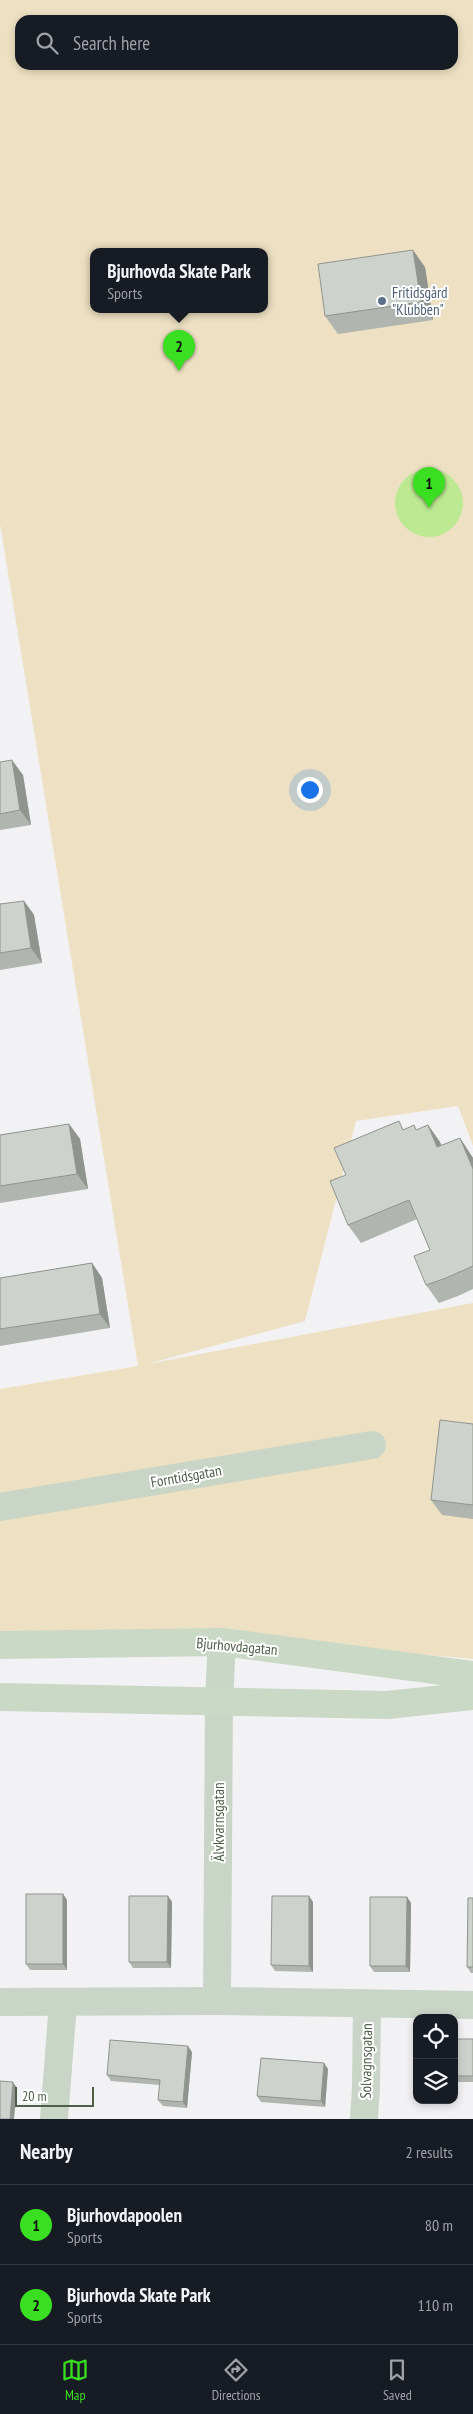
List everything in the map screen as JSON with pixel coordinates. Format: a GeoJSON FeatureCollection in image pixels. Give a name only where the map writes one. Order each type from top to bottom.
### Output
{"type":"FeatureCollection","features":[{"type":"Feature","properties":{"kind":"main road","name":"Bjurhovdagatan"},"geometry":{"type":"LineString","coordinates":[[0,1646],[222,1642],[473,1674]]}},
{"type":"Feature","properties":{"kind":"main road"},"geometry":{"type":"LineString","coordinates":[[0,1697],[219,1700],[387,1705],[473,1696]]}},
{"type":"Feature","properties":{"kind":"street","name":"Forntidsgatan"},"geometry":{"type":"LineString","coordinates":[[0,1507],[372,1445]]}},
{"type":"Feature","properties":{"kind":"street","name":"Älvkvarnsgatan"},"geometry":{"type":"LineString","coordinates":[[217,2001],[219,1700],[222,1642]]}},
{"type":"Feature","properties":{"kind":"street"},"geometry":{"type":"LineString","coordinates":[[0,2002],[217,2001],[473,2004]]}},
{"type":"Feature","properties":{"kind":"street"},"geometry":{"type":"LineString","coordinates":[[54,2119],[64,2003]]}},
{"type":"Feature","properties":{"kind":"street","name":"Solvagnsgatan"},"geometry":{"type":"LineString","coordinates":[[364,2119],[367,2004]]}},
{"type":"Feature","properties":{"kind":"shaded area"},"geometry":{"type":"Polygon","coordinates":[[[0,0],[473,0],[473,1146],[458,1106],[356,1121],[305,1321],[147,1364],[473,1303],[473,1659],[222,1637],[0,1635],[0,1389],[138,1366],[0,524],[0,0]]]}},
{"type":"Feature","properties":{"kind":"shaded area"},"geometry":{"type":"Polygon","coordinates":[[[429,469],[442,472],[453,479],[460,490],[463,503],[460,516],[453,527],[442,534],[429,537],[416,534],[405,527],[398,516],[395,503],[398,490],[405,479],[416,472],[429,469]]]}},
{"type":"Feature","properties":{"kind":"building"},"geometry":{"type":"Polygon","coordinates":[[[413,250],[421,302],[325,316],[318,264],[413,250]]]}},
{"type":"Feature","properties":{"kind":"building"},"geometry":{"type":"Polygon","coordinates":[[[12,760],[20,810],[0,814],[0,762],[12,760]]]}},
{"type":"Feature","properties":{"kind":"building"},"geometry":{"type":"Polygon","coordinates":[[[24,901],[31,948],[0,953],[0,904],[24,901]]]}},
{"type":"Feature","properties":{"kind":"building"},"geometry":{"type":"Polygon","coordinates":[[[399,1121],[403,1130],[414,1125],[416,1130],[428,1125],[437,1147],[460,1138],[473,1169],[473,1266],[426,1285],[414,1256],[430,1250],[409,1200],[348,1225],[330,1181],[346,1175],[334,1148],[399,1121]]]}},
{"type":"Feature","properties":{"kind":"building"},"geometry":{"type":"Polygon","coordinates":[[[69,1124],[77,1174],[0,1186],[0,1135],[69,1124]]]}},
{"type":"Feature","properties":{"kind":"building"},"geometry":{"type":"Polygon","coordinates":[[[92,1263],[100,1314],[0,1329],[0,1278],[92,1263]]]}},
{"type":"Feature","properties":{"kind":"building"},"geometry":{"type":"Polygon","coordinates":[[[440,1420],[473,1424],[473,1505],[431,1500],[440,1420]]]}},
{"type":"Feature","properties":{"kind":"building"},"geometry":{"type":"Polygon","coordinates":[[[26,1894],[63,1894],[63,1964],[26,1964],[26,1894]]]}},
{"type":"Feature","properties":{"kind":"building"},"geometry":{"type":"Polygon","coordinates":[[[129,1896],[168,1896],[167,1962],[129,1962],[129,1896]]]}},
{"type":"Feature","properties":{"kind":"building"},"geometry":{"type":"Polygon","coordinates":[[[272,1896],[309,1896],[309,1966],[271,1965],[272,1896]]]}},
{"type":"Feature","properties":{"kind":"building"},"geometry":{"type":"Polygon","coordinates":[[[370,1897],[407,1897],[406,1966],[370,1966],[370,1897]]]}},
{"type":"Feature","properties":{"kind":"building"},"geometry":{"type":"Polygon","coordinates":[[[468,1898],[473,1898],[473,1967],[467,1967],[468,1898]]]}},
{"type":"Feature","properties":{"kind":"building"},"geometry":{"type":"Polygon","coordinates":[[[458,2039],[473,2039],[473,2076],[458,2076],[458,2039]]]}},
{"type":"Feature","properties":{"kind":"building"},"geometry":{"type":"Polygon","coordinates":[[[110,2040],[188,2046],[183,2102],[158,2100],[160,2080],[107,2075],[110,2040]]]}},
{"type":"Feature","properties":{"kind":"building"},"geometry":{"type":"Polygon","coordinates":[[[261,2058],[324,2063],[321,2101],[257,2096],[261,2058]]]}},
{"type":"Feature","properties":{"kind":"building"},"geometry":{"type":"Polygon","coordinates":[[[0,2081],[13,2082],[10,2119],[0,2119],[0,2081]]]}},
{"type":"Feature","properties":{"kind":"place","name":"Fritidsgård \"Klubben\""},"geometry":{"type":"Point","coordinates":[382,301]}},
{"type":"Feature","properties":{"kind":"place","name":"Bjurhovda Skate Park"},"geometry":{"type":"Point","coordinates":[179,371]}},
{"type":"Feature","properties":{"kind":"place","name":"Bjurhovdapoolen"},"geometry":{"type":"Point","coordinates":[429,508]}}]}
